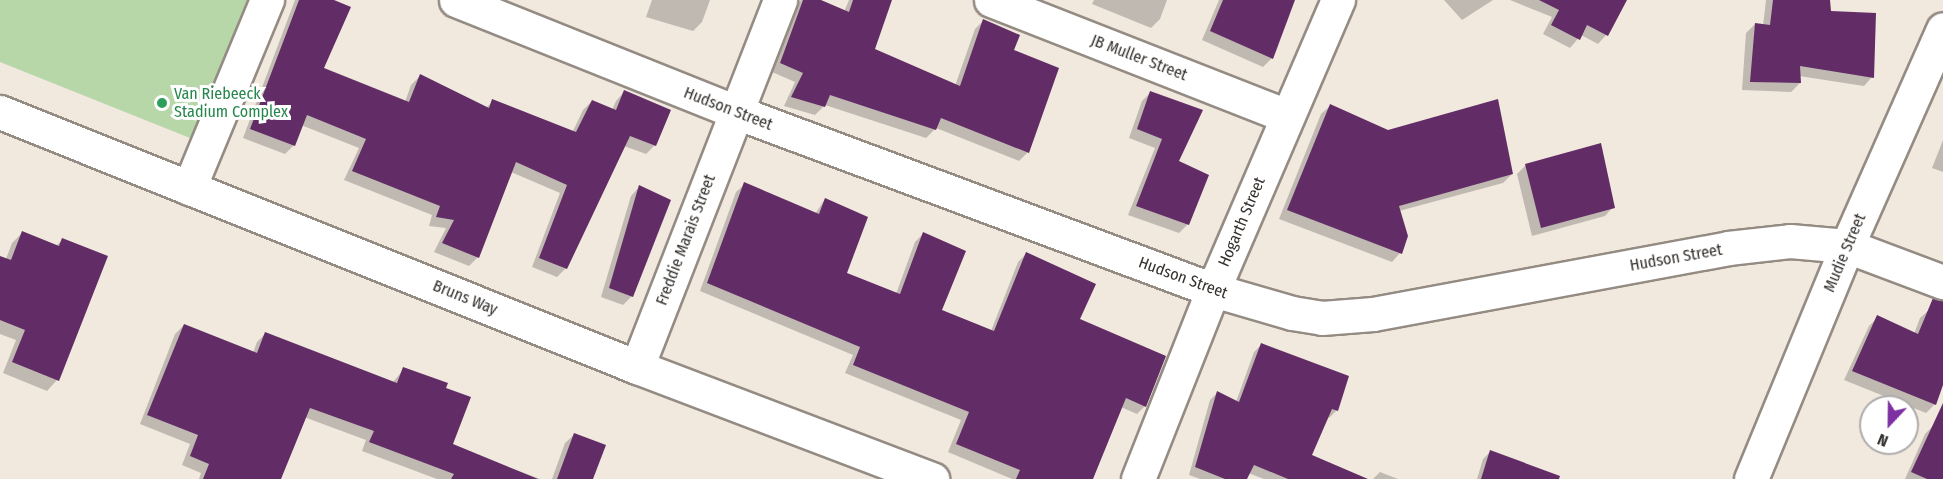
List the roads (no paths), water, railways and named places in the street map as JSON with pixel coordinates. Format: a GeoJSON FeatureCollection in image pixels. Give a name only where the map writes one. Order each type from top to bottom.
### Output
{"type":"FeatureCollection","features":[{"type":"Feature","properties":{"kind":"street"},"geometry":{"type":"LineString","coordinates":[[189,188],[267,0]]}},
{"type":"Feature","properties":{"kind":"street","name":"Hudson Street"},"geometry":{"type":"LineString","coordinates":[[456,0],[736,112],[1213,290],[1292,313],[1322,318],[1373,314],[1728,248],[1790,241],[1847,246],[1943,282]]}},
{"type":"Feature","properties":{"kind":"street","name":"Freddie Marais Street"},"geometry":{"type":"LineString","coordinates":[[637,367],[780,0]]}},
{"type":"Feature","properties":{"kind":"street","name":"JB Muller Street"},"geometry":{"type":"LineString","coordinates":[[991,0],[1287,116]]}},
{"type":"Feature","properties":{"kind":"street","name":"Hogarth Street"},"geometry":{"type":"LineString","coordinates":[[1138,479],[1213,290],[1338,0]]}},
{"type":"Feature","properties":{"kind":"street","name":"Mudie Street"},"geometry":{"type":"LineString","coordinates":[[1751,479],[1847,246],[1943,29]]}},
{"type":"Feature","properties":{"kind":"street","name":"Bruns Way"},"geometry":{"type":"LineString","coordinates":[[0,112],[637,367],[932,479]]}},
{"type":"Feature","properties":{"kind":"place","name":"Van Riebeeck Stadium Complex"},"geometry":{"type":"Point","coordinates":[162,103]}}]}
